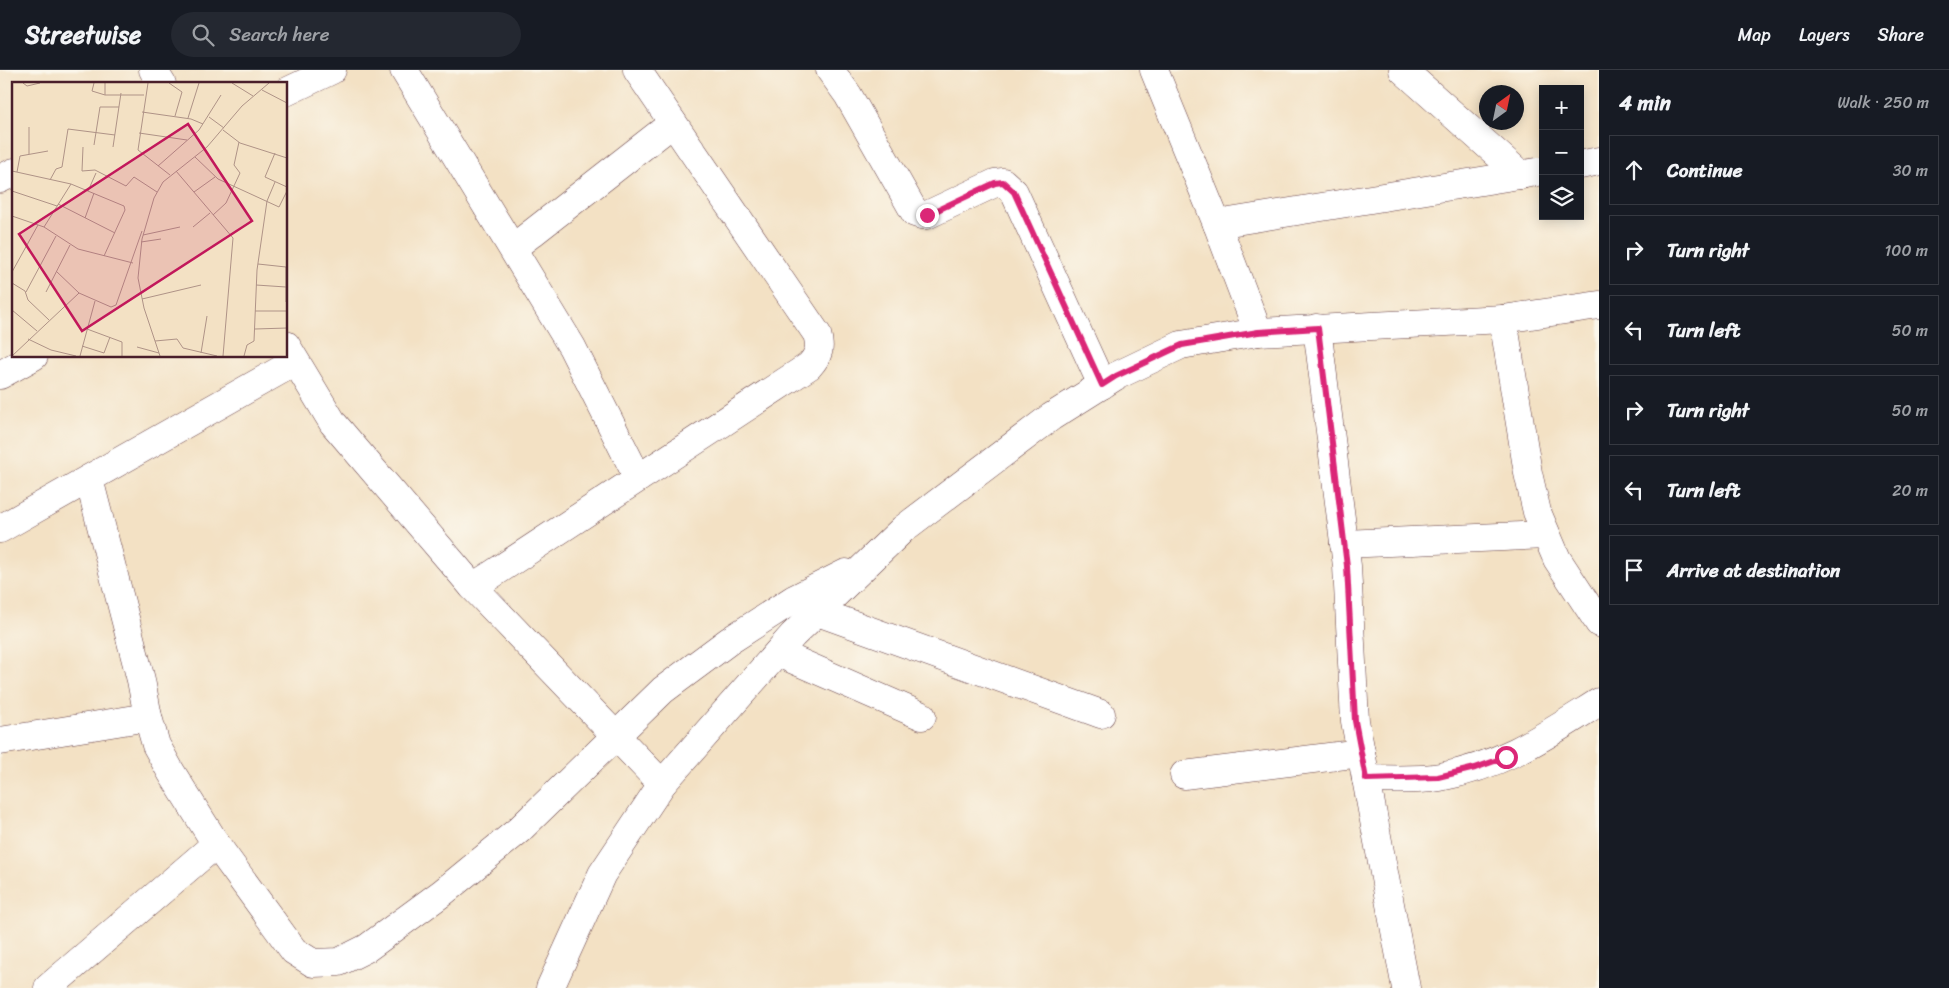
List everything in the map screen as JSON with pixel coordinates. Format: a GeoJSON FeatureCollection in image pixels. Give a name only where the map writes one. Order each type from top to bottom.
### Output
{"type":"FeatureCollection","features":[{"type":"Feature","properties":{"kind":"street"},"geometry":{"type":"LineString","coordinates":[[153,70],[161,82]]}},
{"type":"Feature","properties":{"kind":"street"},"geometry":{"type":"LineString","coordinates":[[288,91],[332,70]]}},
{"type":"Feature","properties":{"kind":"street"},"geometry":{"type":"LineString","coordinates":[[404,70],[572,347],[638,478]]}},
{"type":"Feature","properties":{"kind":"street"},"geometry":{"type":"LineString","coordinates":[[830,70],[852,102],[915,213],[927,215],[995,183],[1003,182],[1009,186],[1014,192],[1102,385]]}},
{"type":"Feature","properties":{"kind":"street"},"geometry":{"type":"LineString","coordinates":[[1154,70],[1217,224],[1258,332]]}},
{"type":"Feature","properties":{"kind":"street"},"geometry":{"type":"LineString","coordinates":[[1403,70],[1532,173]]}},
{"type":"Feature","properties":{"kind":"street"},"geometry":{"type":"LineString","coordinates":[[473,587],[809,366],[817,358],[820,346],[817,334],[673,123],[649,74]]}},
{"type":"Feature","properties":{"kind":"street"},"geometry":{"type":"LineString","coordinates":[[513,248],[673,123]]}},
{"type":"Feature","properties":{"kind":"street"},"geometry":{"type":"LineString","coordinates":[[1584,163],[1599,161]]}},
{"type":"Feature","properties":{"kind":"street"},"geometry":{"type":"LineString","coordinates":[[0,179],[12,173]]}},
{"type":"Feature","properties":{"kind":"street"},"geometry":{"type":"LineString","coordinates":[[1217,224],[1532,173]]}},
{"type":"Feature","properties":{"kind":"street"},"geometry":{"type":"LineString","coordinates":[[550,988],[602,874],[662,784],[778,653],[870,561],[911,524],[1051,417],[1116,376],[1182,345],[1258,332],[1503,318],[1599,305]]}},
{"type":"Feature","properties":{"kind":"street"},"geometry":{"type":"LineString","coordinates":[[1503,318],[1528,473],[1537,512],[1557,559],[1599,623]]}},
{"type":"Feature","properties":{"kind":"street"},"geometry":{"type":"LineString","coordinates":[[1318,328],[1344,544],[1355,721],[1406,988]]}},
{"type":"Feature","properties":{"kind":"street"},"geometry":{"type":"LineString","coordinates":[[291,353],[333,424],[473,587],[662,784]]}},
{"type":"Feature","properties":{"kind":"street"},"geometry":{"type":"LineString","coordinates":[[0,375],[30,358]]}},
{"type":"Feature","properties":{"kind":"street"},"geometry":{"type":"LineString","coordinates":[[0,529],[89,478],[283,358]]}},
{"type":"Feature","properties":{"kind":"street"},"geometry":{"type":"LineString","coordinates":[[89,478],[142,680],[148,717],[156,745],[216,844],[294,951],[313,963],[339,962],[367,948],[442,893],[519,830],[663,690],[729,641],[794,599],[870,561]]}},
{"type":"Feature","properties":{"kind":"street"},"geometry":{"type":"LineString","coordinates":[[1344,544],[1546,535]]}},
{"type":"Feature","properties":{"kind":"street"},"geometry":{"type":"LineString","coordinates":[[818,612],[1101,714]]}},
{"type":"Feature","properties":{"kind":"street"},"geometry":{"type":"LineString","coordinates":[[778,653],[922,716]]}},
{"type":"Feature","properties":{"kind":"street"},"geometry":{"type":"LineString","coordinates":[[1366,779],[1438,777],[1475,768],[1506,757],[1530,745],[1599,702]]}},
{"type":"Feature","properties":{"kind":"street"},"geometry":{"type":"LineString","coordinates":[[0,741],[148,717]]}},
{"type":"Feature","properties":{"kind":"street"},"geometry":{"type":"LineString","coordinates":[[1184,775],[1361,753]]}},
{"type":"Feature","properties":{"kind":"street"},"geometry":{"type":"LineString","coordinates":[[48,988],[216,844]]}},
{"type":"Feature","properties":{"kind":"route"},"geometry":{"type":"LineString","coordinates":[[927,215],[995,183],[1003,182],[1009,186],[1014,192],[1102,385],[1116,376],[1182,345],[1258,332],[1318,328],[1347,566],[1355,721],[1366,779],[1438,777],[1475,768],[1506,757]]}}]}
